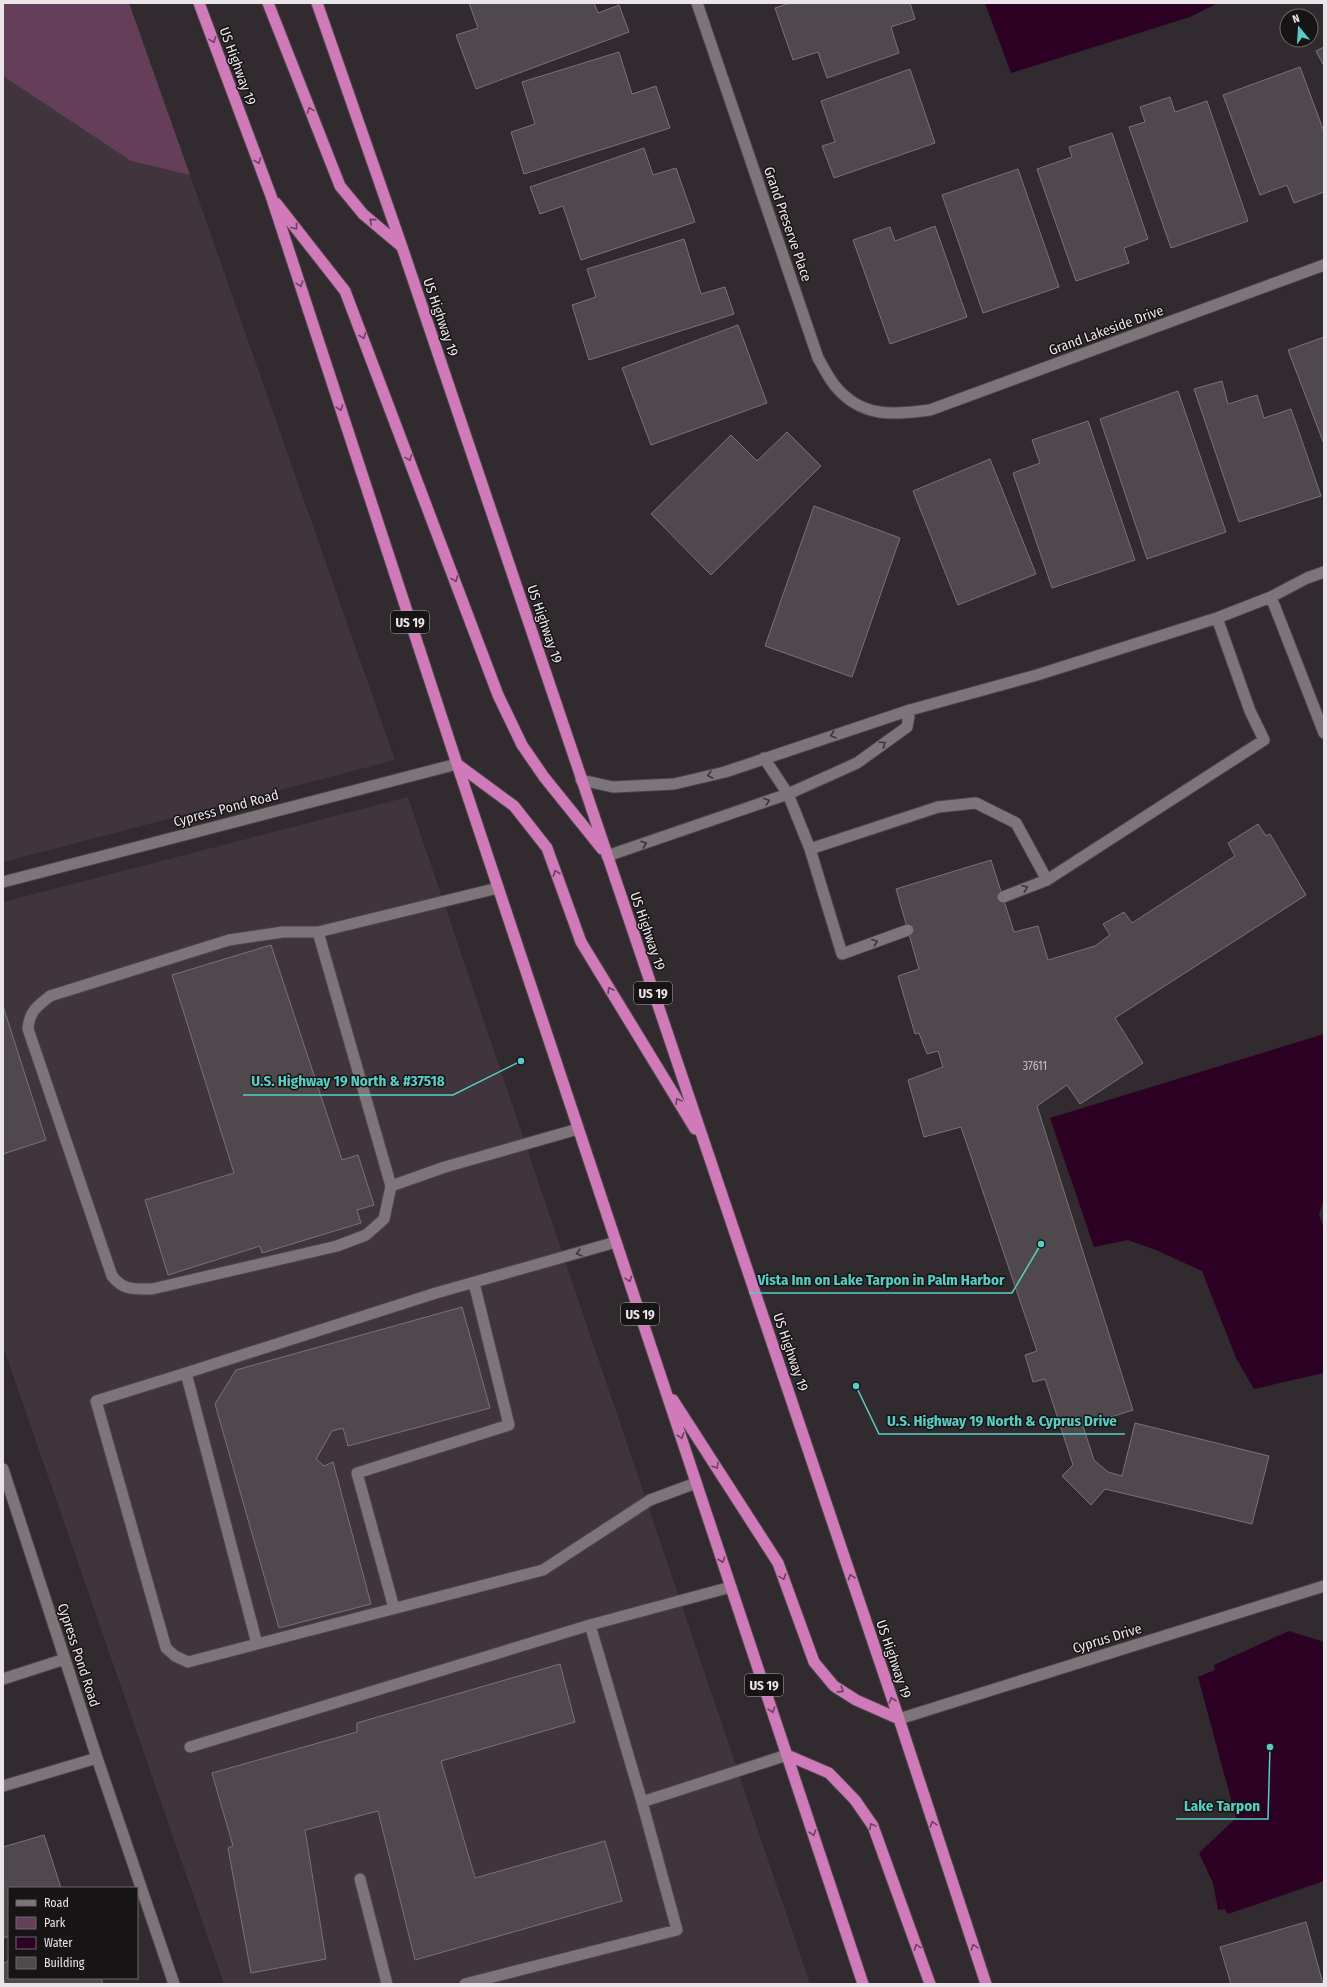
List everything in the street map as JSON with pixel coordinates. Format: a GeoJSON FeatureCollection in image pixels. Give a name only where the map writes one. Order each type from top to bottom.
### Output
{"type":"FeatureCollection","features":[{"type":"Feature","properties":{"kind":"highway","name":"US Highway 19"},"geometry":{"type":"LineString","coordinates":[[199,3],[271,196],[498,888],[863,1984]]}},
{"type":"Feature","properties":{"kind":"highway"},"geometry":{"type":"LineString","coordinates":[[268,3],[340,186],[363,214],[402,247]]}},
{"type":"Feature","properties":{"kind":"highway","name":"US Highway 19"},"geometry":{"type":"LineString","coordinates":[[318,3],[402,247],[899,1719],[986,1984]]}},
{"type":"Feature","properties":{"kind":"highway"},"geometry":{"type":"LineString","coordinates":[[271,196],[345,291],[498,695],[522,745],[544,777],[607,856]]}},
{"type":"Feature","properties":{"kind":"highway"},"geometry":{"type":"LineString","coordinates":[[457,764],[514,806],[547,848],[581,942],[705,1146]]}},
{"type":"Feature","properties":{"kind":"highway"},"geometry":{"type":"LineString","coordinates":[[664,1386],[778,1563],[814,1662],[834,1686],[856,1700],[899,1719]]}},
{"type":"Feature","properties":{"kind":"highway"},"geometry":{"type":"LineString","coordinates":[[787,1755],[829,1773],[855,1800],[873,1826],[930,1984]]}},
{"type":"Feature","properties":{"kind":"street","name":"Grand Preserve Place"},"geometry":{"type":"LineString","coordinates":[[697,3],[818,358],[837,387],[861,408],[896,414]]}},
{"type":"Feature","properties":{"kind":"street","name":"Grand Lakeside Drive"},"geometry":{"type":"LineString","coordinates":[[896,414],[930,410],[1324,265]]}},
{"type":"Feature","properties":{"kind":"street"},"geometry":{"type":"LineString","coordinates":[[581,780],[612,787],[674,784],[724,772],[910,710],[1037,675],[1217,618],[1271,597],[1307,578],[1324,572]]}},
{"type":"Feature","properties":{"kind":"street"},"geometry":{"type":"LineString","coordinates":[[1271,597],[1323,727]]}},
{"type":"Feature","properties":{"kind":"street"},"geometry":{"type":"LineString","coordinates":[[1003,897],[1047,880],[1264,740],[1250,711],[1217,618]]}},
{"type":"Feature","properties":{"kind":"street"},"geometry":{"type":"LineString","coordinates":[[607,856],[788,794],[857,763],[907,728],[910,710]]}},
{"type":"Feature","properties":{"kind":"street"},"geometry":{"type":"LineString","coordinates":[[764,758],[788,794],[810,849],[842,954],[908,930]]}},
{"type":"Feature","properties":{"kind":"street","name":"Cypress Pond Road"},"geometry":{"type":"LineString","coordinates":[[3,882],[457,764]]}},
{"type":"Feature","properties":{"kind":"street"},"geometry":{"type":"LineString","coordinates":[[810,849],[938,807],[976,803],[1016,823],[1047,880]]}},
{"type":"Feature","properties":{"kind":"street"},"geometry":{"type":"LineString","coordinates":[[318,932],[391,1186],[384,1219],[366,1235],[337,1246],[152,1289],[132,1289],[120,1285],[112,1276],[28,1029],[29,1018],[34,1008],[50,996],[229,940],[283,932],[318,932],[498,888]]}},
{"type":"Feature","properties":{"kind":"street"},"geometry":{"type":"LineString","coordinates":[[391,1186],[445,1167],[578,1129]]}},
{"type":"Feature","properties":{"kind":"street"},"geometry":{"type":"LineString","coordinates":[[616,1242],[474,1283],[96,1401],[166,1648],[175,1656],[188,1662],[543,1570],[650,1500],[696,1483]]}},
{"type":"Feature","properties":{"kind":"street"},"geometry":{"type":"LineString","coordinates":[[394,1608],[357,1472],[509,1425],[474,1283]]}},
{"type":"Feature","properties":{"kind":"street"},"geometry":{"type":"LineString","coordinates":[[186,1373],[258,1644]]}},
{"type":"Feature","properties":{"kind":"street","name":"Cypress Pond Road"},"geometry":{"type":"LineString","coordinates":[[3,1469],[97,1758],[174,1984]]}},
{"type":"Feature","properties":{"kind":"street","name":"Cyprus Drive"},"geometry":{"type":"LineString","coordinates":[[899,1719],[1324,1586]]}},
{"type":"Feature","properties":{"kind":"street"},"geometry":{"type":"LineString","coordinates":[[190,1747],[590,1625],[731,1587]]}},
{"type":"Feature","properties":{"kind":"street"},"geometry":{"type":"LineString","coordinates":[[465,1984],[678,1930],[590,1625]]}},
{"type":"Feature","properties":{"kind":"street"},"geometry":{"type":"LineString","coordinates":[[3,1679],[65,1660]]}},
{"type":"Feature","properties":{"kind":"street"},"geometry":{"type":"LineString","coordinates":[[642,1802],[787,1755]]}},
{"type":"Feature","properties":{"kind":"street"},"geometry":{"type":"LineString","coordinates":[[3,1786],[97,1758]]}},
{"type":"Feature","properties":{"kind":"street"},"geometry":{"type":"LineString","coordinates":[[360,1879],[387,1984]]}},
{"type":"Feature","properties":{"kind":"shaded area"},"geometry":{"type":"Polygon","coordinates":[[[3,76],[131,161],[190,175],[395,760],[3,862],[3,76]]]}},
{"type":"Feature","properties":{"kind":"shaded area"},"geometry":{"type":"Polygon","coordinates":[[[408,797],[810,1984],[224,1984],[3,1346],[3,902],[408,797]]]}},
{"type":"Feature","properties":{"kind":"green space"},"geometry":{"type":"Polygon","coordinates":[[[3,3],[129,3],[190,175],[131,161],[3,76],[3,3]]]}},
{"type":"Feature","properties":{"kind":"water"},"geometry":{"type":"Polygon","coordinates":[[[985,3],[1218,3],[1190,17],[1011,73],[985,3]]]}},
{"type":"Feature","properties":{"kind":"water"},"geometry":{"type":"Polygon","coordinates":[[[1324,1034],[1324,1198],[1319,1215],[1324,1229],[1324,1373],[1254,1389],[1236,1358],[1202,1271],[1156,1250],[1128,1240],[1094,1247],[1050,1118],[1324,1034]]]}},
{"type":"Feature","properties":{"kind":"water"},"geometry":{"type":"Polygon","coordinates":[[[1289,1631],[1324,1642],[1324,1881],[1228,1914],[1225,1909],[1218,1910],[1213,1883],[1199,1853],[1236,1818],[1198,1677],[1215,1670],[1214,1665],[1289,1631]]]}},
{"type":"Feature","properties":{"kind":"building"},"geometry":{"type":"Polygon","coordinates":[[[469,3],[594,3],[598,13],[619,5],[629,32],[476,89],[456,35],[478,28],[469,3]]]}},
{"type":"Feature","properties":{"kind":"building"},"geometry":{"type":"Polygon","coordinates":[[[790,3],[910,3],[915,19],[891,27],[899,53],[827,78],[818,52],[793,60],[775,8],[790,3]]]}},
{"type":"Feature","properties":{"kind":"building"},"geometry":{"type":"Polygon","coordinates":[[[1324,47],[1324,66],[1316,51],[1324,47]]]}},
{"type":"Feature","properties":{"kind":"building"},"geometry":{"type":"Polygon","coordinates":[[[619,52],[632,94],[656,86],[670,128],[524,174],[511,132],[535,124],[522,82],[619,52]]]}},
{"type":"Feature","properties":{"kind":"building"},"geometry":{"type":"Polygon","coordinates":[[[1300,67],[1324,132],[1324,192],[1294,203],[1287,185],[1260,195],[1223,95],[1300,67]]]}},
{"type":"Feature","properties":{"kind":"building"},"geometry":{"type":"Polygon","coordinates":[[[910,69],[935,143],[834,178],[822,146],[835,142],[821,101],[910,69]]]}},
{"type":"Feature","properties":{"kind":"building"},"geometry":{"type":"Polygon","coordinates":[[[1170,97],[1175,112],[1207,101],[1248,221],[1171,248],[1129,127],[1145,122],[1140,107],[1170,97]]]}},
{"type":"Feature","properties":{"kind":"building"},"geometry":{"type":"Polygon","coordinates":[[[1112,133],[1148,239],[1124,248],[1129,263],[1076,281],[1037,169],[1072,157],[1069,147],[1112,133]]]}},
{"type":"Feature","properties":{"kind":"building"},"geometry":{"type":"Polygon","coordinates":[[[644,148],[653,175],[676,168],[695,222],[581,260],[563,206],[540,214],[530,187],[644,148]]]}},
{"type":"Feature","properties":{"kind":"building"},"geometry":{"type":"Polygon","coordinates":[[[1018,169],[1059,287],[983,313],[942,195],[1018,169]]]}},
{"type":"Feature","properties":{"kind":"building"},"geometry":{"type":"Polygon","coordinates":[[[935,226],[967,317],[890,344],[853,240],[890,227],[895,241],[935,226]]]}},
{"type":"Feature","properties":{"kind":"building"},"geometry":{"type":"Polygon","coordinates":[[[684,239],[701,294],[725,287],[734,314],[589,360],[572,305],[596,297],[587,269],[684,239]]]}},
{"type":"Feature","properties":{"kind":"building"},"geometry":{"type":"Polygon","coordinates":[[[738,325],[767,403],[651,445],[622,368],[738,325]]]}},
{"type":"Feature","properties":{"kind":"building"},"geometry":{"type":"Polygon","coordinates":[[[1324,337],[1324,444],[1288,350],[1324,337]]]}},
{"type":"Feature","properties":{"kind":"building"},"geometry":{"type":"Polygon","coordinates":[[[1222,381],[1228,404],[1257,395],[1264,418],[1291,409],[1321,496],[1239,522],[1194,389],[1222,381]]]}},
{"type":"Feature","properties":{"kind":"building"},"geometry":{"type":"Polygon","coordinates":[[[1178,391],[1226,532],[1147,559],[1100,419],[1178,391]]]}},
{"type":"Feature","properties":{"kind":"building"},"geometry":{"type":"Polygon","coordinates":[[[1088,421],[1135,560],[1052,588],[1013,473],[1040,463],[1032,440],[1088,421]]]}},
{"type":"Feature","properties":{"kind":"building"},"geometry":{"type":"Polygon","coordinates":[[[787,432],[821,466],[711,575],[651,514],[731,435],[757,461],[787,432]]]}},
{"type":"Feature","properties":{"kind":"building"},"geometry":{"type":"Polygon","coordinates":[[[990,459],[1036,574],[958,605],[913,491],[990,459]]]}},
{"type":"Feature","properties":{"kind":"building"},"geometry":{"type":"Polygon","coordinates":[[[814,506],[900,538],[852,677],[765,646],[814,506]]]}},
{"type":"Feature","properties":{"kind":"building"},"geometry":{"type":"Polygon","coordinates":[[[1258,824],[1266,836],[1270,834],[1306,895],[1115,1018],[1143,1063],[1080,1104],[1067,1085],[1037,1106],[1133,1410],[1083,1426],[1094,1460],[1108,1472],[1122,1476],[1135,1423],[1269,1456],[1252,1524],[1105,1489],[1091,1505],[1062,1476],[1073,1465],[1045,1379],[1033,1382],[1025,1355],[1037,1351],[961,1127],[924,1137],[908,1080],[943,1067],[938,1051],[927,1054],[919,1033],[915,1034],[898,976],[919,969],[896,889],[991,860],[1014,932],[1038,926],[1048,960],[1095,946],[1110,935],[1103,924],[1124,912],[1132,923],[1235,856],[1228,843],[1258,824]]]}},
{"type":"Feature","properties":{"kind":"building"},"geometry":{"type":"Polygon","coordinates":[[[271,945],[342,1160],[358,1155],[374,1205],[357,1210],[361,1223],[262,1253],[260,1246],[168,1275],[145,1200],[234,1173],[172,975],[271,945]]]}},
{"type":"Feature","properties":{"kind":"building"},"geometry":{"type":"Polygon","coordinates":[[[3,1006],[46,1140],[3,1154],[3,1006]]]}},
{"type":"Feature","properties":{"kind":"building"},"geometry":{"type":"Polygon","coordinates":[[[462,1307],[490,1408],[348,1446],[343,1428],[332,1431],[316,1459],[324,1466],[333,1462],[371,1604],[279,1628],[215,1404],[236,1370],[462,1307]]]}},
{"type":"Feature","properties":{"kind":"building"},"geometry":{"type":"Polygon","coordinates":[[[560,1664],[575,1722],[441,1761],[475,1878],[605,1841],[622,1901],[415,1960],[378,1811],[305,1830],[326,1959],[251,1973],[228,1848],[233,1846],[212,1773],[357,1732],[357,1723],[560,1664]]]}},
{"type":"Feature","properties":{"kind":"building"},"geometry":{"type":"Polygon","coordinates":[[[44,1835],[61,1887],[8,1887],[8,1936],[3,1938],[3,1847],[44,1835]]]}},
{"type":"Feature","properties":{"kind":"building"},"geometry":{"type":"Polygon","coordinates":[[[1306,1922],[1323,1984],[1231,1984],[1220,1947],[1306,1922]]]}},
{"type":"Feature","properties":{"kind":"building"},"geometry":{"type":"Polygon","coordinates":[[[8,1961],[8,1979],[101,1979],[103,1984],[5,1984],[3,1977],[3,1963],[8,1961]]]}},
{"type":"Feature","properties":{"kind":"place","name":"U.S. Highway 19 North & #37518"},"geometry":{"type":"Point","coordinates":[521,1061]}},
{"type":"Feature","properties":{"kind":"place","name":"Vista Inn on Lake Tarpon in Palm Harbor"},"geometry":{"type":"Point","coordinates":[1041,1244]}},
{"type":"Feature","properties":{"kind":"place","name":"U.S. Highway 19 North & Cyprus Drive"},"geometry":{"type":"Point","coordinates":[856,1386]}},
{"type":"Feature","properties":{"kind":"place","name":"Lake Tarpon"},"geometry":{"type":"Point","coordinates":[1270,1747]}}]}
